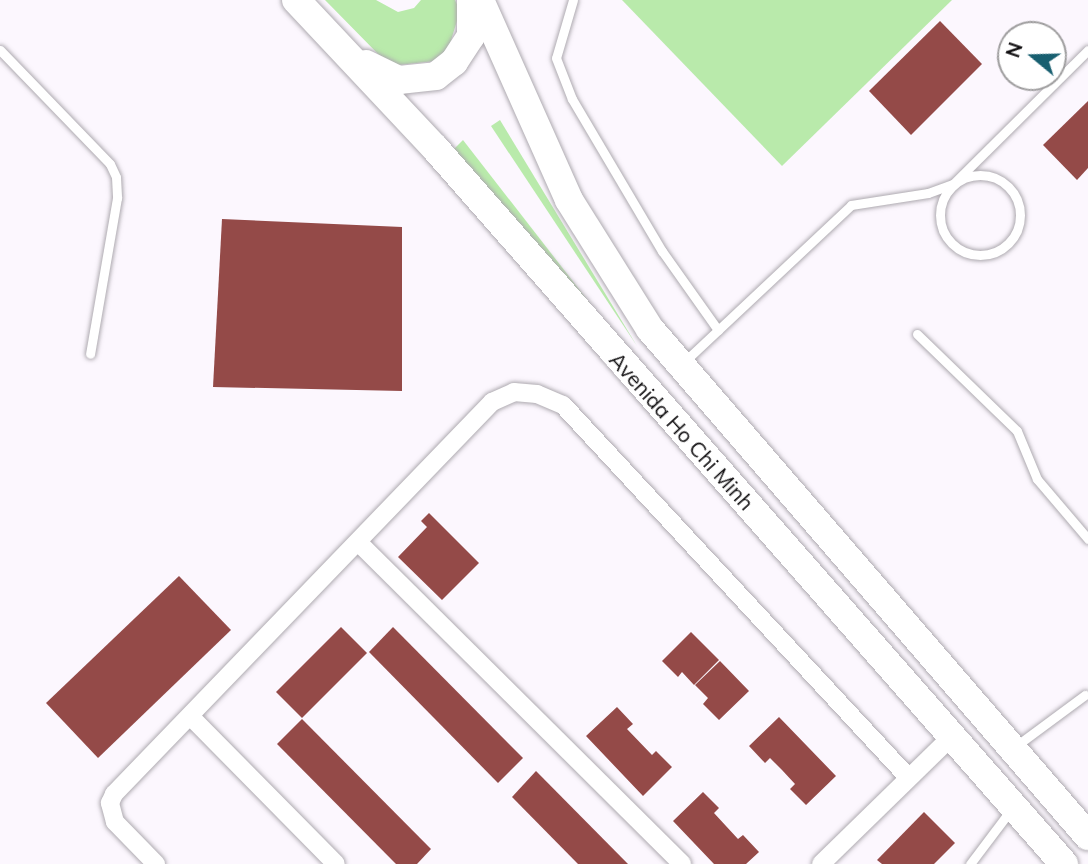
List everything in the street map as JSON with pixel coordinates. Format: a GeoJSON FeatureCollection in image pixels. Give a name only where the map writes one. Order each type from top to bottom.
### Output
{"type":"FeatureCollection","features":[{"type":"Feature","properties":{"kind":"main road","name":"Avenida Ho Chi Minh"},"geometry":{"type":"LineString","coordinates":[[296,0],[344,49],[953,735],[1064,864]]}},
{"type":"Feature","properties":{"kind":"main road"},"geometry":{"type":"LineString","coordinates":[[344,49],[399,79],[436,76],[454,62],[471,36],[471,0]]}},
{"type":"Feature","properties":{"kind":"main road","name":"Avenida Ho Chi Minh"},"geometry":{"type":"LineString","coordinates":[[480,0],[569,200],[650,329],[682,363],[763,466],[1088,836]]}},
{"type":"Feature","properties":{"kind":"street"},"geometry":{"type":"LineString","coordinates":[[156,864],[116,822],[110,803],[360,544],[492,402],[514,392],[537,394],[563,405],[908,777]]}},
{"type":"Feature","properties":{"kind":"street"},"geometry":{"type":"LineString","coordinates":[[360,544],[682,864]]}},
{"type":"Feature","properties":{"kind":"street"},"geometry":{"type":"LineString","coordinates":[[191,717],[336,864]]}},
{"type":"Feature","properties":{"kind":"street"},"geometry":{"type":"LineString","coordinates":[[821,864],[953,735]]}},
{"type":"Feature","properties":{"kind":"lane"},"geometry":{"type":"LineString","coordinates":[[573,0],[555,58],[572,99],[662,251],[718,330]]}},
{"type":"Feature","properties":{"kind":"lane"},"geometry":{"type":"LineString","coordinates":[[0,43],[2,52],[116,177],[117,198],[90,354]]}},
{"type":"Feature","properties":{"kind":"lane"},"geometry":{"type":"LineString","coordinates":[[682,363],[851,205],[928,193],[953,184],[964,177],[989,175],[1011,188],[1020,212],[1019,225],[1005,247],[979,256],[966,253],[944,236],[940,209],[953,184],[1088,50]]}},
{"type":"Feature","properties":{"kind":"lane"},"geometry":{"type":"LineString","coordinates":[[917,334],[1017,431],[1037,478],[1088,539]]}},
{"type":"Feature","properties":{"kind":"lane"},"geometry":{"type":"LineString","coordinates":[[1011,750],[1087,695]]}},
{"type":"Feature","properties":{"kind":"lane"},"geometry":{"type":"LineString","coordinates":[[970,864],[1013,806]]}},
{"type":"Feature","properties":{"kind":"green space"},"geometry":{"type":"Polygon","coordinates":[[[325,0],[376,0],[398,12],[414,8],[421,0],[455,0],[460,11],[449,47],[435,61],[398,65],[382,58],[325,0]]]}},
{"type":"Feature","properties":{"kind":"green space"},"geometry":{"type":"Polygon","coordinates":[[[622,0],[952,0],[782,166],[622,0]]]}},
{"type":"Feature","properties":{"kind":"green space"},"geometry":{"type":"Polygon","coordinates":[[[500,120],[637,346],[491,126],[500,120]]]}},
{"type":"Feature","properties":{"kind":"green space"},"geometry":{"type":"Polygon","coordinates":[[[463,140],[631,356],[454,149],[463,140]]]}},
{"type":"Feature","properties":{"kind":"building"},"geometry":{"type":"Polygon","coordinates":[[[940,21],[982,64],[911,135],[869,91],[940,21]]]}},
{"type":"Feature","properties":{"kind":"building"},"geometry":{"type":"Polygon","coordinates":[[[1088,101],[1088,168],[1077,180],[1043,145],[1088,101]]]}},
{"type":"Feature","properties":{"kind":"building"},"geometry":{"type":"Polygon","coordinates":[[[222,219],[402,227],[402,391],[213,387],[222,219]]]}},
{"type":"Feature","properties":{"kind":"building"},"geometry":{"type":"Polygon","coordinates":[[[429,513],[479,563],[442,600],[398,557],[427,527],[421,521],[429,513]]]}},
{"type":"Feature","properties":{"kind":"building"},"geometry":{"type":"Polygon","coordinates":[[[179,576],[231,630],[98,758],[46,703],[179,576]]]}},
{"type":"Feature","properties":{"kind":"building"},"geometry":{"type":"Polygon","coordinates":[[[341,627],[367,653],[302,718],[276,692],[341,627]]]}},
{"type":"Feature","properties":{"kind":"building"},"geometry":{"type":"Polygon","coordinates":[[[393,627],[523,758],[498,783],[369,652],[393,627]]]}},
{"type":"Feature","properties":{"kind":"building"},"geometry":{"type":"Polygon","coordinates":[[[691,632],[719,660],[694,685],[682,672],[678,677],[662,661],[691,632]]]}},
{"type":"Feature","properties":{"kind":"building"},"geometry":{"type":"Polygon","coordinates":[[[720,661],[749,691],[719,720],[703,704],[708,698],[695,685],[720,661]]]}},
{"type":"Feature","properties":{"kind":"building"},"geometry":{"type":"Polygon","coordinates":[[[617,707],[633,724],[627,729],[652,755],[656,751],[672,767],[643,796],[586,736],[617,707]]]}},
{"type":"Feature","properties":{"kind":"building"},"geometry":{"type":"Polygon","coordinates":[[[779,717],[836,776],[806,805],[790,789],[795,784],[782,770],[770,758],[765,763],[749,746],[779,717]]]}},
{"type":"Feature","properties":{"kind":"building"},"geometry":{"type":"Polygon","coordinates":[[[302,719],[431,849],[417,864],[396,864],[277,744],[302,719]]]}},
{"type":"Feature","properties":{"kind":"building"},"geometry":{"type":"Polygon","coordinates":[[[536,771],[628,864],[578,864],[512,797],[536,771]]]}},
{"type":"Feature","properties":{"kind":"building"},"geometry":{"type":"Polygon","coordinates":[[[703,792],[719,808],[714,813],[738,839],[743,835],[759,852],[746,864],[714,864],[673,821],[703,792]]]}},
{"type":"Feature","properties":{"kind":"building"},"geometry":{"type":"Polygon","coordinates":[[[924,812],[955,843],[934,864],[882,864],[877,860],[924,812]]]}}]}
